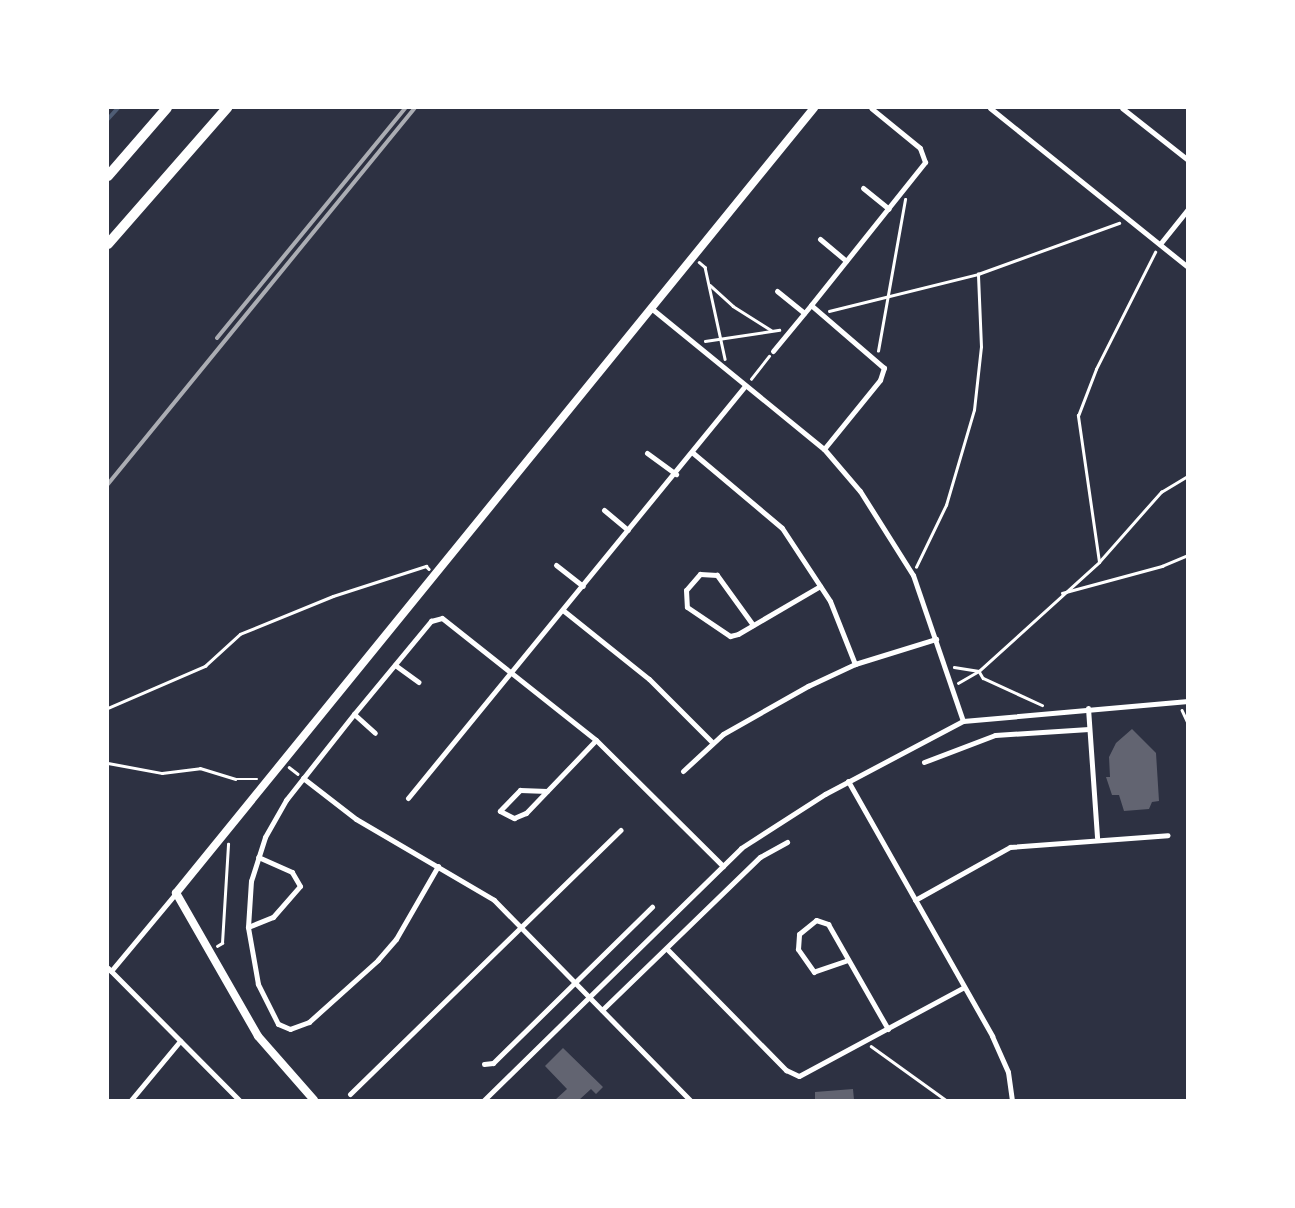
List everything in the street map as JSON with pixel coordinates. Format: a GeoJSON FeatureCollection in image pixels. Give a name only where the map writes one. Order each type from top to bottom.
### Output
{"type":"FeatureCollection","features":[{"type":"Feature","properties":{"kind":"main road"},"geometry":{"type":"LineString","coordinates":[[108,176],[167,108]]}},
{"type":"Feature","properties":{"kind":"main road"},"geometry":{"type":"LineString","coordinates":[[108,244],[227,108]]}},
{"type":"Feature","properties":{"kind":"street"},"geometry":{"type":"LineString","coordinates":[[239,1100],[109,970],[176,893],[814,108]]}},
{"type":"Feature","properties":{"kind":"street"},"geometry":{"type":"LineString","coordinates":[[773,351],[923,166],[925,154],[871,108]]}},
{"type":"Feature","properties":{"kind":"street"},"geometry":{"type":"LineString","coordinates":[[990,108],[1188,267]]}},
{"type":"Feature","properties":{"kind":"street"},"geometry":{"type":"LineString","coordinates":[[1122,108],[1188,160]]}},
{"type":"Feature","properties":{"kind":"street"},"geometry":{"type":"LineString","coordinates":[[863,188],[889,209]]}},
{"type":"Feature","properties":{"kind":"street"},"geometry":{"type":"LineString","coordinates":[[1160,244],[1188,209]]}},
{"type":"Feature","properties":{"kind":"street"},"geometry":{"type":"LineString","coordinates":[[820,239],[846,261]]}},
{"type":"Feature","properties":{"kind":"street"},"geometry":{"type":"LineString","coordinates":[[777,291],[804,313]]}},
{"type":"Feature","properties":{"kind":"street"},"geometry":{"type":"LineString","coordinates":[[811,305],[877,358],[884,368],[880,380],[824,449]]}},
{"type":"Feature","properties":{"kind":"street"},"geometry":{"type":"LineString","coordinates":[[651,308],[722,368],[824,449],[860,491],[913,575],[963,721]]}},
{"type":"Feature","properties":{"kind":"street"},"geometry":{"type":"LineString","coordinates":[[408,798],[564,611],[745,386]]}},
{"type":"Feature","properties":{"kind":"street"},"geometry":{"type":"LineString","coordinates":[[647,453],[676,474]]}},
{"type":"Feature","properties":{"kind":"street"},"geometry":{"type":"LineString","coordinates":[[693,453],[774,519],[820,586],[840,622],[855,664]]}},
{"type":"Feature","properties":{"kind":"street"},"geometry":{"type":"LineString","coordinates":[[604,510],[628,530]]}},
{"type":"Feature","properties":{"kind":"street"},"geometry":{"type":"LineString","coordinates":[[556,565],[583,586]]}},
{"type":"Feature","properties":{"kind":"street"},"geometry":{"type":"LineString","coordinates":[[753,625],[717,575],[700,574],[686,590],[684,603],[720,634],[733,636],[753,625],[820,586]]}},
{"type":"Feature","properties":{"kind":"street"},"geometry":{"type":"LineString","coordinates":[[564,611],[649,679],[712,742]]}},
{"type":"Feature","properties":{"kind":"street"},"geometry":{"type":"LineString","coordinates":[[438,866],[387,951],[318,1016],[295,1029],[278,1024],[262,995],[248,928],[251,882],[258,857],[274,819],[303,778],[431,621],[450,620],[596,740],[723,866]]}},
{"type":"Feature","properties":{"kind":"street"},"geometry":{"type":"LineString","coordinates":[[682,771],[712,742],[808,686],[855,664],[936,639]]}},
{"type":"Feature","properties":{"kind":"street"},"geometry":{"type":"LineString","coordinates":[[395,665],[418,682]]}},
{"type":"Feature","properties":{"kind":"street"},"geometry":{"type":"LineString","coordinates":[[484,1100],[723,866],[767,828],[848,781],[963,721],[1046,710],[1188,701]]}},
{"type":"Feature","properties":{"kind":"street"},"geometry":{"type":"LineString","coordinates":[[1088,708],[1096,838]]}},
{"type":"Feature","properties":{"kind":"street"},"geometry":{"type":"LineString","coordinates":[[354,714],[375,733]]}},
{"type":"Feature","properties":{"kind":"street"},"geometry":{"type":"LineString","coordinates":[[924,762],[995,735],[1089,729]]}},
{"type":"Feature","properties":{"kind":"street"},"geometry":{"type":"LineString","coordinates":[[547,791],[520,790],[500,811],[511,818],[523,816],[596,740]]}},
{"type":"Feature","properties":{"kind":"street"},"geometry":{"type":"LineString","coordinates":[[303,778],[349,814],[494,900],[690,1100]]}},
{"type":"Feature","properties":{"kind":"street"},"geometry":{"type":"LineString","coordinates":[[848,781],[1004,1059],[1012,1100]]}},
{"type":"Feature","properties":{"kind":"street"},"geometry":{"type":"LineString","coordinates":[[350,1094],[621,830]]}},
{"type":"Feature","properties":{"kind":"street"},"geometry":{"type":"LineString","coordinates":[[915,900],[1010,847],[1096,838],[1168,834]]}},
{"type":"Feature","properties":{"kind":"street"},"geometry":{"type":"LineString","coordinates":[[602,1010],[760,857],[787,842]]}},
{"type":"Feature","properties":{"kind":"street"},"geometry":{"type":"LineString","coordinates":[[248,928],[273,917],[300,886],[295,874],[258,857]]}},
{"type":"Feature","properties":{"kind":"street"},"geometry":{"type":"LineString","coordinates":[[176,893],[258,1036],[314,1100]]}},
{"type":"Feature","properties":{"kind":"street"},"geometry":{"type":"LineString","coordinates":[[484,1064],[494,1063],[652,907]]}},
{"type":"Feature","properties":{"kind":"street"},"geometry":{"type":"LineString","coordinates":[[848,960],[814,972],[798,949],[797,936],[808,924],[824,921],[848,960],[888,1029]]}},
{"type":"Feature","properties":{"kind":"street"},"geometry":{"type":"LineString","coordinates":[[667,949],[794,1075],[810,1073],[964,986]]}},
{"type":"Feature","properties":{"kind":"street"},"geometry":{"type":"LineString","coordinates":[[131,1100],[180,1041]]}},
{"type":"Feature","properties":{"kind":"path"},"geometry":{"type":"LineString","coordinates":[[877,358],[904,225],[902,192]]}},
{"type":"Feature","properties":{"kind":"path"},"geometry":{"type":"LineString","coordinates":[[824,316],[831,309],[978,274],[1117,225],[1125,218]]}},
{"type":"Feature","properties":{"kind":"path"},"geometry":{"type":"LineString","coordinates":[[1099,562],[1078,416],[1126,305],[1160,244]]}},
{"type":"Feature","properties":{"kind":"path"},"geometry":{"type":"LineString","coordinates":[[692,257],[705,266],[726,356],[722,368]]}},
{"type":"Feature","properties":{"kind":"path"},"geometry":{"type":"LineString","coordinates":[[913,575],[946,505],[974,410],[981,347],[978,274]]}},
{"type":"Feature","properties":{"kind":"path"},"geometry":{"type":"LineString","coordinates":[[709,284],[732,306],[772,331],[786,335]]}},
{"type":"Feature","properties":{"kind":"path"},"geometry":{"type":"LineString","coordinates":[[698,348],[703,341],[772,331]]}},
{"type":"Feature","properties":{"kind":"path"},"geometry":{"type":"LineString","coordinates":[[745,386],[773,351]]}},
{"type":"Feature","properties":{"kind":"path"},"geometry":{"type":"LineString","coordinates":[[951,687],[979,671],[1060,594],[1099,562],[1161,492],[1188,476]]}},
{"type":"Feature","properties":{"kind":"path"},"geometry":{"type":"LineString","coordinates":[[1060,594],[1162,566],[1188,555]]}},
{"type":"Feature","properties":{"kind":"path"},"geometry":{"type":"LineString","coordinates":[[108,708],[205,666],[240,634],[333,596],[426,566],[434,574]]}},
{"type":"Feature","properties":{"kind":"path"},"geometry":{"type":"LineString","coordinates":[[944,665],[979,671]]}},
{"type":"Feature","properties":{"kind":"path"},"geometry":{"type":"LineString","coordinates":[[979,671],[983,678],[1039,702],[1046,710]]}},
{"type":"Feature","properties":{"kind":"path"},"geometry":{"type":"LineString","coordinates":[[1180,701],[1188,723]]}},
{"type":"Feature","properties":{"kind":"path"},"geometry":{"type":"LineString","coordinates":[[282,761],[303,778]]}},
{"type":"Feature","properties":{"kind":"path"},"geometry":{"type":"LineString","coordinates":[[108,763],[162,773],[200,768],[235,780],[255,777],[263,784]]}},
{"type":"Feature","properties":{"kind":"path"},"geometry":{"type":"LineString","coordinates":[[222,943],[229,846]]}},
{"type":"Feature","properties":{"kind":"path"},"geometry":{"type":"LineString","coordinates":[[868,1040],[872,1048],[946,1100]]}},
{"type":"Feature","properties":{"kind":"building"},"geometry":{"type":"Polygon","coordinates":[[[1132,729],[1156,753],[1159,801],[1152,802],[1149,809],[1124,811],[1119,795],[1112,795],[1106,777],[1110,777],[1109,757],[1116,743],[1132,729]]]}},
{"type":"Feature","properties":{"kind":"building"},"geometry":{"type":"Polygon","coordinates":[[[563,1048],[603,1087],[596,1094],[591,1089],[579,1100],[555,1100],[567,1089],[545,1066],[563,1048]]]}},
{"type":"Feature","properties":{"kind":"building"},"geometry":{"type":"Polygon","coordinates":[[[853,1089],[854,1100],[815,1100],[815,1092],[853,1089]]]}},
{"type":"Feature","properties":{"kind":"waterway"},"geometry":{"type":"LineString","coordinates":[[108,119],[118,108]]}},
{"type":"Feature","properties":{"kind":"railway"},"geometry":{"type":"LineString","coordinates":[[217,338],[405,108]]}},
{"type":"Feature","properties":{"kind":"railway"},"geometry":{"type":"LineString","coordinates":[[108,484],[415,108]]}}]}
